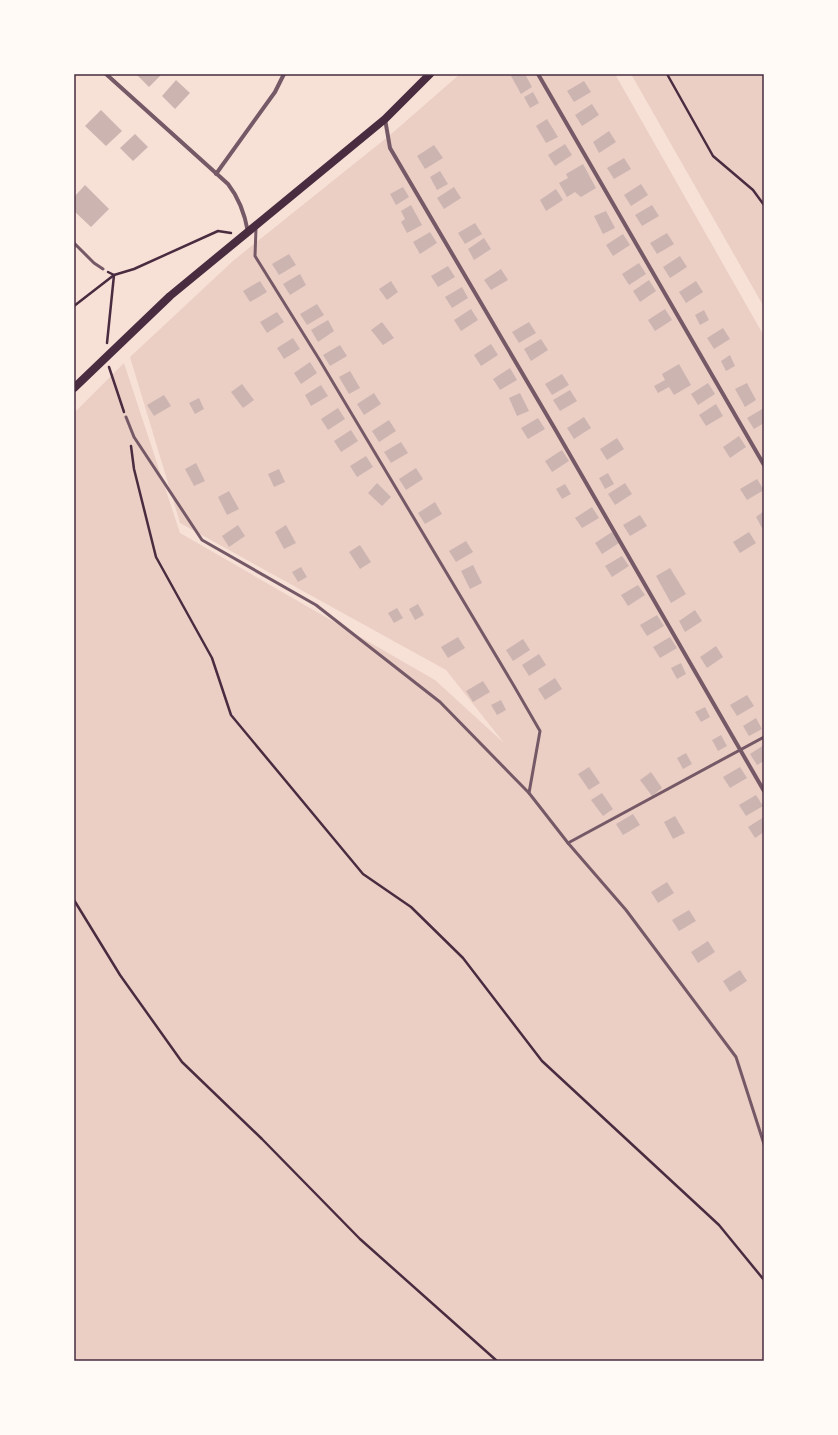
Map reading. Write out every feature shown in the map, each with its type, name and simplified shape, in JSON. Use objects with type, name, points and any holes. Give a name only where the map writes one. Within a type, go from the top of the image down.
[{"type":"main road","points":[[74,388],[170,296],[385,119],[430,74]]},
{"type":"street","points":[[106,74],[233,190],[246,218],[246,233]]},
{"type":"street","points":[[216,174],[275,92],[284,74]]},
{"type":"street","points":[[538,74],[764,465]]},
{"type":"street","points":[[385,119],[390,148],[555,428],[764,791]]},
{"type":"lane","points":[[256,226],[255,256],[540,731],[529,793]]},
{"type":"lane","points":[[74,243],[94,263],[103,269]]},
{"type":"lane","points":[[126,417],[134,438],[202,540],[316,605],[440,702],[529,793],[568,843],[626,910],[736,1057],[764,1144]]},
{"type":"lane","points":[[568,843],[764,737]]},
{"type":"path","points":[[667,74],[713,156],[753,190],[764,205]]},
{"type":"path","points":[[74,306],[114,275],[134,269],[218,231],[246,233]]},
{"type":"path","points":[[103,269],[114,275]]},
{"type":"path","points":[[114,275],[106,358],[126,417]]},
{"type":"path","points":[[130,439],[134,469],[156,557],[212,658],[231,715],[363,874],[411,906],[464,958],[542,1062],[719,1225],[764,1280]]},
{"type":"path","points":[[74,900],[120,974],[182,1062],[360,1239],[497,1361]]},
{"type":"shaded area","points":[[460,74],[615,74],[764,336],[764,1121],[762,1114],[764,1144],[764,1361],[74,1361],[74,413],[124,363],[180,533],[435,680],[504,743],[446,670],[180,523],[130,357],[234,260],[390,135]]},
{"type":"shaded area","points":[[631,74],[764,74],[764,307]]},
{"type":"building","points":[[137,74],[162,74],[149,87]]},
{"type":"building","points":[[516,74],[525,74],[532,87],[521,94],[511,76]]},
{"type":"building","points":[[176,80],[190,93],[175,109],[162,96]]},
{"type":"building","points":[[584,81],[591,92],[574,102],[567,91]]},
{"type":"building","points":[[533,92],[539,103],[530,108],[524,97]]},
{"type":"building","points":[[592,104],[599,115],[582,126],[575,115]]},
{"type":"building","points":[[101,110],[122,131],[106,146],[85,126]]},
{"type":"building","points":[[547,119],[558,137],[546,143],[536,126]]},
{"type":"building","points":[[609,131],[616,142],[599,153],[593,142]]},
{"type":"building","points":[[135,134],[148,147],[133,161],[120,148]]},
{"type":"building","points":[[565,144],[572,155],[555,166],[548,155]]},
{"type":"building","points":[[434,145],[443,158],[425,169],[417,156]]},
{"type":"building","points":[[624,158],[631,169],[614,179],[607,168]]},
{"type":"building","points":[[583,164],[596,188],[581,197],[575,192],[567,197],[559,183],[568,178],[566,174]]},
{"type":"building","points":[[440,171],[448,184],[437,190],[430,177]]},
{"type":"building","points":[[641,184],[648,195],[631,206],[624,195]]},
{"type":"building","points":[[85,185],[109,209],[91,227],[74,211],[74,197]]},
{"type":"building","points":[[403,187],[409,197],[396,205],[390,194]]},
{"type":"building","points":[[454,187],[461,198],[444,209],[437,198]]},
{"type":"building","points":[[556,189],[563,200],[546,211],[540,200]]},
{"type":"building","points":[[411,205],[422,225],[407,233],[401,222],[405,219],[401,211]]},
{"type":"building","points":[[652,205],[659,216],[642,226],[635,215]]},
{"type":"building","points":[[606,211],[615,228],[603,234],[594,216]]},
{"type":"building","points":[[475,223],[482,234],[465,244],[458,233]]},
{"type":"building","points":[[430,232],[437,243],[420,254],[413,242]]},
{"type":"building","points":[[667,233],[674,244],[657,254],[650,243]]},
{"type":"building","points":[[623,234],[630,245],[613,256],[606,245]]},
{"type":"building","points":[[484,238],[491,249],[474,260],[468,249]]},
{"type":"building","points":[[289,254],[296,265],[279,275],[272,264]]},
{"type":"building","points":[[680,256],[687,267],[670,278],[663,267]]},
{"type":"building","points":[[639,263],[646,274],[629,285],[622,274]]},
{"type":"building","points":[[448,266],[455,277],[438,287],[431,276]]},
{"type":"building","points":[[501,269],[508,280],[491,290],[484,280]]},
{"type":"building","points":[[300,274],[306,285],[290,295],[283,284]]},
{"type":"building","points":[[649,280],[656,291],[640,302],[633,291]]},
{"type":"building","points":[[260,281],[267,292],[250,302],[243,291]]},
{"type":"building","points":[[391,281],[398,292],[387,300],[379,289]]},
{"type":"building","points":[[696,281],[703,292],[686,303],[679,292]]},
{"type":"building","points":[[462,287],[468,298],[452,308],[445,297]]},
{"type":"building","points":[[317,304],[324,315],[307,325],[300,314]]},
{"type":"building","points":[[471,309],[478,320],[461,331],[454,320]]},
{"type":"building","points":[[665,309],[672,320],[655,331],[648,320]]},
{"type":"building","points":[[704,310],[709,320],[700,325],[695,315]]},
{"type":"building","points":[[277,312],[284,322],[267,333],[260,322]]},
{"type":"building","points":[[328,320],[334,331],[318,342],[311,330]]},
{"type":"building","points":[[382,322],[394,338],[383,345],[371,330]]},
{"type":"building","points":[[529,322],[536,333],[519,343],[512,332]]},
{"type":"building","points":[[723,328],[730,339],[714,349],[707,338]]},
{"type":"building","points":[[293,338],[300,349],[284,359],[277,348]]},
{"type":"building","points":[[541,339],[548,350],[531,361],[524,349]]},
{"type":"building","points":[[491,344],[498,355],[481,366],[474,355]]},
{"type":"building","points":[[340,345],[347,356],[330,366],[323,355]]},
{"type":"building","points":[[730,355],[735,366],[726,371],[721,361]]},
{"type":"building","points":[[310,362],[317,373],[301,384],[294,373]]},
{"type":"building","points":[[679,364],[691,385],[674,395],[669,387],[658,393],[654,386],[665,380],[662,374]]},
{"type":"building","points":[[510,368],[517,380],[500,390],[493,379]]},
{"type":"building","points":[[350,371],[360,388],[349,394],[339,377]]},
{"type":"building","points":[[562,374],[569,385],[552,395],[545,384]]},
{"type":"building","points":[[708,383],[715,394],[698,405],[691,394]]},
{"type":"building","points":[[747,383],[756,400],[745,407],[735,389]]},
{"type":"building","points":[[242,384],[254,400],[243,408],[231,392]]},
{"type":"building","points":[[321,385],[328,396],[311,406],[305,395]]},
{"type":"building","points":[[570,390],[577,401],[560,411],[553,400]]},
{"type":"building","points":[[374,393],[381,404],[364,415],[357,404]]},
{"type":"building","points":[[520,393],[529,411],[517,416],[509,398]]},
{"type":"building","points":[[164,395],[171,406],[154,416],[147,405]]},
{"type":"building","points":[[199,398],[204,409],[195,414],[189,403]]},
{"type":"building","points":[[716,404],[723,416],[706,426],[699,415]]},
{"type":"building","points":[[338,408],[345,419],[328,430],[321,419]]},
{"type":"building","points":[[764,408],[764,423],[754,429],[747,418]]},
{"type":"building","points":[[584,417],[591,428],[574,439],[567,428]]},
{"type":"building","points":[[538,418],[545,429],[528,439],[521,428]]},
{"type":"building","points":[[389,420],[396,431],[379,442],[372,431]]},
{"type":"building","points":[[351,430],[358,441],[341,452],[334,441]]},
{"type":"building","points":[[739,436],[746,447],[730,458],[723,447]]},
{"type":"building","points":[[617,438],[624,449],[607,460],[600,449]]},
{"type":"building","points":[[401,442],[408,453],[391,463],[384,452]]},
{"type":"building","points":[[562,450],[569,461],[552,472],[545,461]]},
{"type":"building","points":[[366,456],[373,467],[357,477],[350,466]]},
{"type":"building","points":[[196,463],[205,481],[194,486],[185,469]]},
{"type":"building","points":[[416,468],[423,479],[406,490],[399,479]]},
{"type":"building","points":[[279,469],[285,482],[274,487],[268,474]]},
{"type":"building","points":[[608,473],[614,484],[605,489],[599,478]]},
{"type":"building","points":[[757,479],[764,490],[747,500],[740,489]]},
{"type":"building","points":[[377,483],[391,497],[382,506],[368,493]]},
{"type":"building","points":[[625,483],[632,494],[615,505],[608,494]]},
{"type":"building","points":[[565,484],[571,494],[562,499],[556,489]]},
{"type":"building","points":[[229,491],[239,509],[227,515],[218,497]]},
{"type":"building","points":[[435,502],[442,514],[425,524],[418,513]]},
{"type":"building","points":[[592,507],[599,518],[582,528],[575,518]]},
{"type":"building","points":[[764,511],[764,527],[762,528],[756,517]]},
{"type":"building","points":[[640,515],[647,526],[630,536],[623,525]]},
{"type":"building","points":[[238,525],[245,536],[229,547],[222,536]]},
{"type":"building","points":[[286,525],[296,543],[284,549],[275,532]]},
{"type":"building","points":[[612,532],[619,543],[602,554],[595,543]]},
{"type":"building","points":[[749,532],[756,543],[740,553],[733,542]]},
{"type":"building","points":[[466,541],[473,552],[456,562],[449,551]]},
{"type":"building","points":[[360,545],[371,562],[360,569],[349,552]]},
{"type":"building","points":[[622,556],[629,566],[612,577],[605,566]]},
{"type":"building","points":[[473,565],[482,583],[470,589],[461,571]]},
{"type":"building","points":[[301,567],[307,577],[298,582],[292,572]]},
{"type":"building","points":[[670,568],[686,594],[671,603],[656,576]]},
{"type":"building","points":[[638,585],[645,595],[628,606],[621,595]]},
{"type":"building","points":[[418,604],[424,615],[415,620],[409,609]]},
{"type":"building","points":[[397,608],[403,618],[394,623],[388,613]]},
{"type":"building","points":[[695,610],[702,621],[685,632],[679,621]]},
{"type":"building","points":[[657,615],[664,626],[647,636],[640,625]]},
{"type":"building","points":[[458,637],[465,648],[448,658],[441,647]]},
{"type":"building","points":[[670,637],[677,648],[660,658],[653,647]]},
{"type":"building","points":[[523,639],[530,650],[513,661],[506,650]]},
{"type":"building","points":[[716,646],[723,657],[707,668],[700,657]]},
{"type":"building","points":[[539,654],[546,665],[529,676],[522,665]]},
{"type":"building","points":[[681,663],[686,674],[677,679],[671,668]]},
{"type":"building","points":[[555,678],[562,689],[545,700],[538,689]]},
{"type":"building","points":[[483,681],[490,692],[473,702],[466,691]]},
{"type":"building","points":[[747,695],[754,706],[737,716],[730,705]]},
{"type":"building","points":[[501,700],[506,710],[497,715],[491,705]]},
{"type":"building","points":[[705,707],[710,717],[701,722],[695,712]]},
{"type":"building","points":[[756,718],[762,729],[749,736],[743,726]]},
{"type":"building","points":[[721,735],[727,746],[718,751],[712,740]]},
{"type":"building","points":[[764,745],[764,761],[757,765],[750,754]]},
{"type":"building","points":[[686,753],[692,764],[683,769],[677,758]]},
{"type":"building","points":[[589,767],[600,783],[589,790],[578,774]]},
{"type":"building","points":[[740,767],[747,778],[730,788],[723,777]]},
{"type":"building","points":[[651,772],[662,788],[652,796],[640,780]]},
{"type":"building","points":[[602,793],[613,809],[603,816],[591,800]]},
{"type":"building","points":[[756,795],[763,806],[746,816],[739,805]]},
{"type":"building","points":[[633,814],[640,825],[623,835],[616,824]]},
{"type":"building","points":[[675,816],[685,833],[673,839],[664,822]]},
{"type":"building","points":[[764,817],[764,832],[755,838],[748,827]]},
{"type":"building","points":[[667,882],[674,893],[658,903],[651,892]]},
{"type":"building","points":[[689,910],[696,921],[679,931],[672,920]]},
{"type":"building","points":[[708,941],[715,952],[698,963],[691,952]]},
{"type":"building","points":[[740,970],[747,981],[730,992],[723,981]]}]
